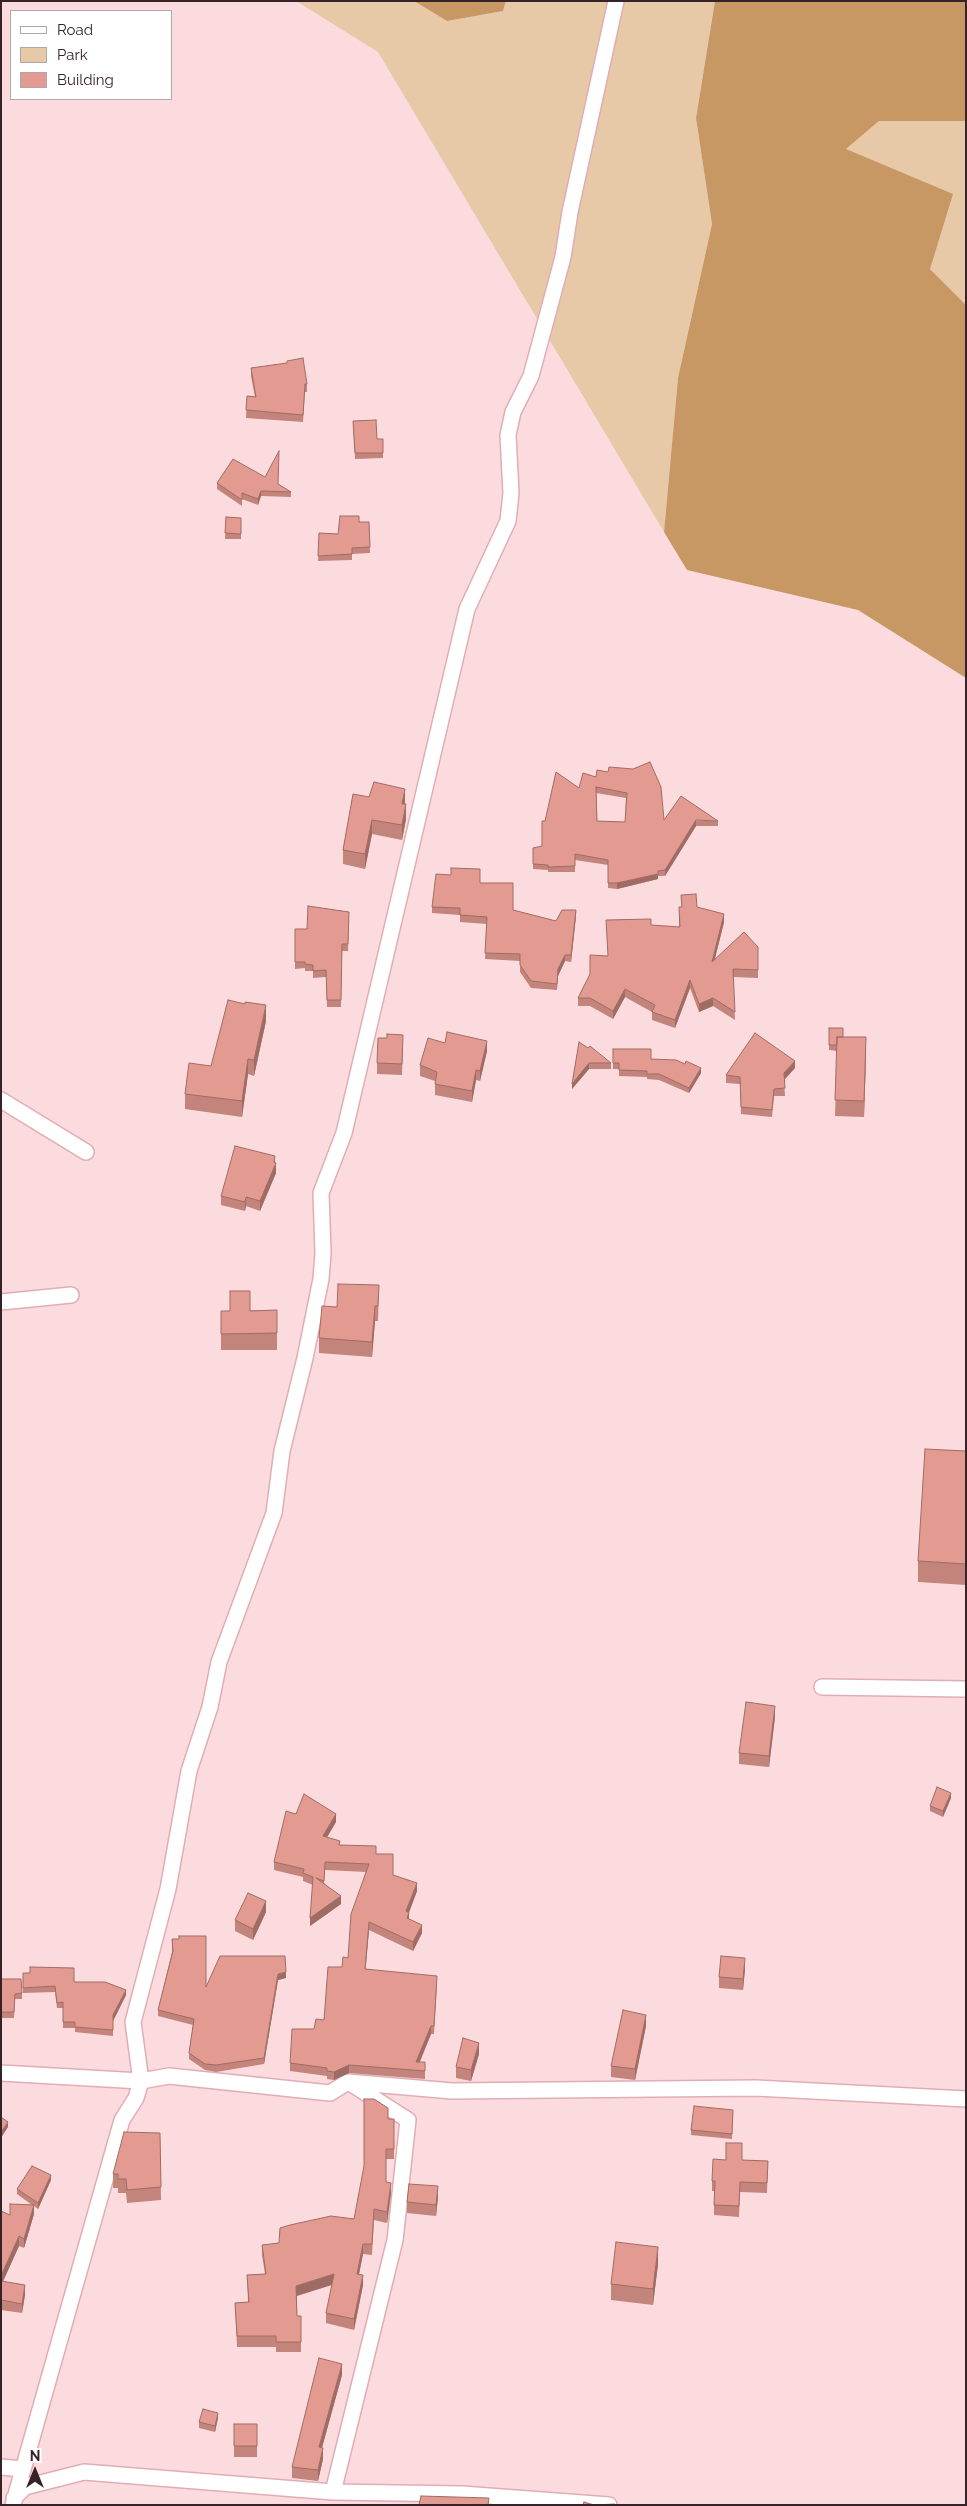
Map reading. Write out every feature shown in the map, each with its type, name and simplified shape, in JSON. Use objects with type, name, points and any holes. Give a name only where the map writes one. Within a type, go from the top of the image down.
[{"type":"street","points":[[13,2502],[122,2120],[136,2098],[141,2080],[133,2022],[168,1889],[189,1771],[210,1706],[219,1662],[274,1514],[282,1451],[305,1358],[321,1279],[323,1253],[321,1192],[344,1133],[467,609],[508,521],[511,493],[507,450],[508,434],[513,412],[532,376],[563,257],[570,212],[616,1]]},
{"type":"street","points":[[1,1100],[86,1152]]},
{"type":"street","points":[[1,1302],[71,1295]]},
{"type":"street","points":[[822,1687],[966,1689]]},
{"type":"street","points":[[1,2073],[141,2080],[169,2076],[330,2093],[348,2082],[452,2091],[756,2088],[966,2099]]},
{"type":"street","points":[[333,2492],[395,2240],[408,2120],[348,2082]]},
{"type":"street","points":[[1,2467],[22,2469]]},
{"type":"street","points":[[13,2502],[25,2487],[84,2472],[333,2492],[462,2494],[609,2505]]},
{"type":"green space","points":[[296,1],[414,1],[447,21],[503,11],[506,1],[715,1],[696,118],[712,224],[678,378],[664,532],[378,52]]},
{"type":"green space","points":[[879,121],[966,121],[966,305],[930,269],[846,149]]},
{"type":"shaded area","points":[[414,1],[506,1],[503,11],[447,21]]},
{"type":"shaded area","points":[[715,1],[966,1],[966,121],[879,121],[846,149],[953,194],[930,269],[966,305],[966,678],[858,610],[687,570],[664,532],[678,378],[712,224],[696,118]]},
{"type":"building","points":[[303,358],[307,384],[305,384],[303,415],[246,410],[247,396],[256,397],[251,368],[287,363],[287,361]]},
{"type":"building","points":[[376,420],[377,439],[383,439],[383,453],[355,453],[353,421]]},
{"type":"building","points":[[279,451],[278,484],[291,492],[261,491],[258,499],[242,493],[242,500],[217,483],[233,459],[265,477]]},
{"type":"building","points":[[340,516],[359,516],[359,522],[369,522],[370,547],[352,548],[352,554],[318,556],[319,533],[338,534]]},
{"type":"building","points":[[226,517],[241,518],[241,534],[225,533]]},
{"type":"building","points":[[650,762],[661,787],[664,820],[681,796],[718,821],[696,820],[665,870],[658,871],[658,874],[617,883],[608,883],[608,860],[575,854],[575,866],[548,867],[548,865],[533,864],[533,848],[542,846],[542,821],[545,821],[556,772],[579,788],[583,773],[596,777],[597,770],[608,772],[609,767],[633,769]],"holes":[[[596,787],[627,793],[625,822],[597,821]]]},
{"type":"building","points":[[374,782],[405,789],[402,804],[406,804],[402,825],[372,820],[365,854],[343,850],[353,794],[369,797]]},
{"type":"building","points":[[451,868],[480,869],[480,883],[513,883],[513,910],[556,921],[562,910],[576,910],[571,955],[565,955],[558,969],[557,984],[531,981],[520,965],[520,954],[485,953],[487,917],[460,915],[460,908],[432,907],[436,874],[451,875]]},
{"type":"building","points":[[696,894],[697,907],[724,914],[712,962],[744,932],[758,947],[758,970],[733,969],[735,1012],[713,998],[699,1004],[690,980],[675,1020],[652,1012],[655,1005],[625,989],[613,1011],[590,998],[578,998],[590,974],[590,955],[608,956],[606,920],[651,919],[651,925],[680,927],[679,907],[682,907],[681,895]]},
{"type":"building","points":[[308,906],[349,912],[348,944],[342,944],[341,1000],[327,1000],[326,970],[313,971],[313,965],[305,964],[305,962],[295,962],[295,929],[307,929]]},
{"type":"building","points":[[228,1000],[245,1004],[245,1002],[266,1005],[254,1060],[248,1059],[242,1101],[185,1094],[189,1063],[211,1066]]},
{"type":"building","points":[[829,1028],[843,1028],[843,1037],[837,1037],[837,1045],[829,1045]]},
{"type":"building","points":[[447,1032],[487,1041],[480,1071],[476,1070],[472,1091],[435,1084],[437,1072],[420,1065],[428,1038],[445,1043]]},
{"type":"building","points":[[755,1033],[795,1061],[784,1073],[785,1088],[774,1089],[772,1110],[741,1107],[740,1077],[726,1075]]},
{"type":"building","points":[[387,1034],[403,1035],[402,1064],[377,1063],[378,1038],[387,1038]]},
{"type":"building","points":[[837,1037],[866,1037],[864,1101],[835,1100]]},
{"type":"building","points":[[579,1042],[588,1048],[590,1046],[611,1063],[589,1063],[572,1084]]},
{"type":"building","points":[[613,1049],[651,1049],[651,1059],[676,1060],[685,1064],[686,1061],[701,1068],[689,1088],[659,1074],[647,1074],[647,1071],[619,1070],[619,1063],[613,1063]]},
{"type":"building","points":[[235,1146],[275,1156],[274,1162],[276,1163],[260,1201],[246,1197],[245,1202],[221,1196]]},
{"type":"building","points":[[338,1284],[379,1285],[378,1306],[375,1306],[372,1342],[319,1338],[322,1306],[337,1307]]},
{"type":"building","points":[[230,1291],[250,1291],[250,1311],[277,1310],[277,1333],[221,1334],[221,1311],[230,1311]]},
{"type":"building","points":[[925,1449],[966,1451],[966,1564],[918,1561]]},
{"type":"building","points":[[746,1702],[775,1706],[769,1756],[739,1753]]},
{"type":"building","points":[[937,1787],[951,1793],[943,1811],[930,1806]]},
{"type":"building","points":[[304,1794],[336,1814],[323,1836],[340,1841],[339,1845],[376,1846],[376,1854],[393,1854],[393,1875],[417,1883],[406,1911],[409,1913],[407,1918],[422,1925],[413,1942],[369,1922],[365,1969],[437,1976],[434,2026],[431,2026],[416,2062],[425,2062],[425,2071],[349,2065],[334,2072],[327,2071],[327,2068],[290,2063],[292,2029],[314,2029],[316,2019],[324,2020],[328,1967],[342,1967],[343,1957],[348,1958],[351,1914],[369,1864],[325,1862],[324,1881],[316,1878],[341,1896],[310,1918],[313,1877],[303,1873],[304,1869],[274,1862],[286,1811],[296,1814]]},
{"type":"building","points":[[248,1893],[266,1901],[253,1929],[235,1920]]},
{"type":"building","points":[[179,1936],[206,1936],[206,1987],[220,1956],[285,1956],[286,1972],[278,1974],[264,2058],[216,2065],[205,2064],[189,2053],[194,2019],[158,2010],[173,1951],[172,1939],[179,1939]]},
{"type":"building","points":[[721,1956],[745,1958],[743,1979],[719,1977]]},
{"type":"building","points":[[30,1967],[74,1968],[74,1982],[105,1982],[126,1990],[113,2015],[113,2030],[75,2027],[75,2022],[63,2022],[63,2002],[57,2003],[55,1986],[23,1988],[23,1973],[30,1973]]},
{"type":"building","points":[[1,1979],[21,1979],[22,1993],[15,1994],[14,2012],[1,2012]]},
{"type":"building","points":[[623,2010],[646,2015],[635,2069],[611,2066]]},
{"type":"building","points":[[463,2038],[479,2043],[471,2070],[456,2067]]},
{"type":"building","points":[[364,2099],[374,2099],[388,2108],[388,2119],[394,2119],[394,2149],[386,2149],[386,2182],[391,2183],[387,2212],[374,2209],[372,2244],[363,2244],[357,2274],[363,2275],[354,2319],[326,2313],[334,2274],[296,2286],[297,2316],[301,2316],[301,2342],[276,2342],[276,2336],[237,2336],[235,2303],[249,2302],[247,2275],[266,2274],[262,2245],[279,2243],[280,2228],[290,2225],[331,2216],[354,2219],[364,2166]]},
{"type":"building","points":[[694,2106],[733,2110],[732,2134],[691,2130]]},
{"type":"building","points":[[1,2117],[8,2122],[1,2132]]},
{"type":"building","points":[[124,2132],[160,2133],[161,2187],[127,2190],[126,2179],[118,2179],[118,2174],[113,2174]]},
{"type":"building","points":[[726,2143],[742,2143],[742,2160],[768,2161],[767,2183],[740,2182],[739,2206],[714,2205],[715,2181],[712,2181],[713,2159],[726,2160]]},
{"type":"building","points":[[32,2166],[51,2175],[38,2203],[17,2189]]},
{"type":"building","points":[[409,2184],[438,2186],[436,2205],[407,2202]]},
{"type":"building","points":[[10,2204],[34,2205],[24,2239],[19,2236],[1,2276],[1,2211],[10,2215]]},
{"type":"building","points":[[616,2242],[658,2247],[653,2289],[611,2284]]},
{"type":"building","points":[[1,2281],[25,2285],[22,2304],[1,2300]]},
{"type":"building","points":[[319,2358],[342,2364],[319,2447],[323,2448],[318,2470],[292,2467]]},
{"type":"building","points":[[203,2409],[218,2413],[215,2426],[199,2422]]},
{"type":"building","points":[[234,2424],[257,2424],[257,2446],[234,2446]]},
{"type":"building","points":[[421,2496],[489,2498],[488,2505],[419,2505]]},
{"type":"building","points":[[584,2502],[594,2505],[583,2505]]}]
